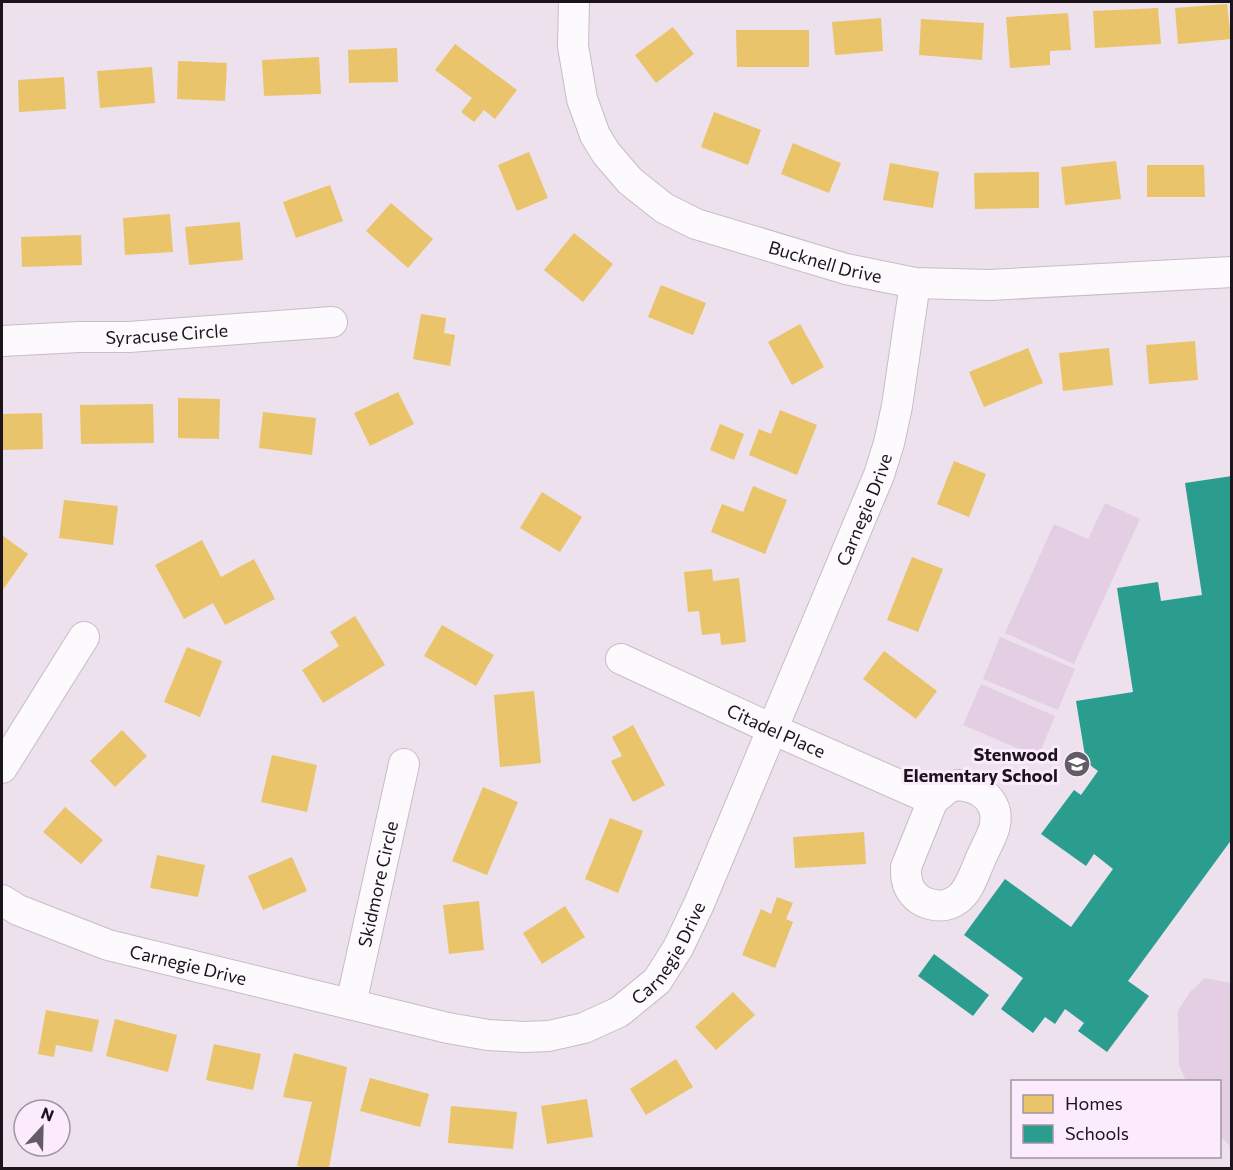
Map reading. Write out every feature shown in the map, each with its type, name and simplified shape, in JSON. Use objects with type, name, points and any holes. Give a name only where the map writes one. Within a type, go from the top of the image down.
[{"type":"street","name":"Bucknell Drive","points":[[574,2],[573,46],[582,99],[595,135],[606,153],[630,181],[664,208],[696,224],[846,269],[915,283],[990,285],[1232,272]]},
{"type":"street","name":"Carnegie Drive","points":[[2,900],[18,910],[108,945],[448,1028],[488,1035],[549,1036],[584,1028],[619,1012],[657,981],[678,948],[699,904],[866,509],[885,458],[897,406],[915,283]]},
{"type":"street","name":"Syracuse Circle","points":[[2,341],[129,337],[332,322]]},
{"type":"street","points":[[2,768],[84,637]]},
{"type":"street","name":"Citadel Place","points":[[621,659],[933,800]]},
{"type":"street","name":"Skidmore Circle","points":[[351,1004],[404,764]]},
{"type":"shaded area","points":[[1105,503],[1140,519],[1074,664],[1005,633],[1054,524],[1088,539]]},
{"type":"shaded area","points":[[1000,637],[1075,669],[1058,710],[983,679]]},
{"type":"shaded area","points":[[981,684],[1055,716],[1038,757],[963,725]]},
{"type":"shaded area","points":[[1205,978],[1231,983],[1231,1147],[1221,1137],[1221,1080],[1186,1080],[1179,1065],[1178,1011],[1190,992]]},
{"type":"building: Homes","points":[[1227,4],[1231,39],[1178,44],[1175,8]]},
{"type":"building: Homes","points":[[1158,8],[1161,44],[1095,48],[1093,11]]},
{"type":"building: Homes","points":[[1068,13],[1071,50],[1050,51],[1050,65],[1010,68],[1006,17]]},
{"type":"building: Homes","points":[[881,18],[883,51],[835,55],[832,22]]},
{"type":"building: Homes","points":[[921,19],[984,23],[982,60],[919,55]]},
{"type":"building: Homes","points":[[673,27],[694,54],[656,83],[635,55]]},
{"type":"building: Homes","points":[[736,30],[809,30],[809,67],[737,67]]},
{"type":"building: Homes","points":[[455,44],[517,90],[495,119],[484,110],[474,122],[461,112],[472,98],[435,70]]},
{"type":"building: Homes","points":[[397,48],[398,82],[349,83],[348,50]]},
{"type":"building: Homes","points":[[319,57],[321,94],[264,96],[262,60]]},
{"type":"building: Homes","points":[[178,61],[227,63],[225,101],[177,99]]},
{"type":"building: Homes","points":[[152,67],[155,103],[100,108],[97,71]]},
{"type":"building: Homes","points":[[64,77],[66,109],[19,112],[18,80]]},
{"type":"building: Homes","points":[[714,112],[761,130],[748,165],[701,147]]},
{"type":"building: Homes","points":[[793,143],[841,163],[829,193],[781,174]]},
{"type":"building: Homes","points":[[529,152],[548,198],[517,211],[498,165]]},
{"type":"building: Homes","points":[[1116,161],[1121,199],[1065,205],[1061,167]]},
{"type":"building: Homes","points":[[890,163],[939,172],[933,208],[883,200]]},
{"type":"building: Homes","points":[[1147,165],[1204,165],[1205,197],[1147,197]]},
{"type":"building: Homes","points":[[1039,172],[1039,208],[975,209],[974,173]]},
{"type":"building: Homes","points":[[330,185],[343,221],[296,238],[283,202]]},
{"type":"building: Homes","points":[[391,203],[433,239],[408,268],[366,231]]},
{"type":"building: Homes","points":[[170,214],[173,252],[125,255],[123,218]]},
{"type":"building: Homes","points":[[240,222],[243,260],[189,265],[185,227]]},
{"type":"building: Homes","points":[[574,233],[613,264],[583,302],[544,270]]},
{"type":"building: Homes","points":[[81,235],[82,265],[22,267],[21,237]]},
{"type":"building: Homes","points":[[661,285],[706,303],[693,335],[648,317]]},
{"type":"building: Homes","points":[[421,314],[446,318],[444,333],[455,335],[450,366],[413,359]]},
{"type":"building: Homes","points":[[800,324],[824,367],[792,385],[768,342]]},
{"type":"building: Homes","points":[[1195,341],[1198,380],[1149,384],[1146,345]]},
{"type":"building: Homes","points":[[1028,348],[1043,383],[984,407],[969,372]]},
{"type":"building: Homes","points":[[1109,348],[1113,385],[1063,391],[1059,353]]},
{"type":"building: Homes","points":[[398,392],[414,424],[370,446],[354,413]]},
{"type":"building: Homes","points":[[178,398],[220,399],[219,439],[178,438]]},
{"type":"building: Homes","points":[[153,404],[154,443],[81,444],[80,405]]},
{"type":"building: Homes","points":[[780,410],[817,425],[797,475],[749,455],[759,429],[771,434]]},
{"type":"building: Homes","points":[[263,412],[316,418],[312,455],[259,448]]},
{"type":"building: Homes","points":[[42,413],[43,449],[2,450],[2,414]]},
{"type":"building: Homes","points":[[720,424],[744,434],[734,460],[710,450]]},
{"type":"building: Homes","points":[[954,461],[986,474],[969,517],[937,504]]},
{"type":"building: Homes","points":[[753,486],[787,500],[765,554],[711,532],[722,504],[743,512]]},
{"type":"building: Homes","points":[[542,492],[582,517],[560,552],[520,528]]},
{"type":"building: Homes","points":[[64,500],[118,506],[113,545],[59,538]]},
{"type":"building: Homes","points":[[3,536],[28,554],[2,591],[2,539]]},
{"type":"building: Homes","points":[[202,540],[221,577],[254,559],[275,599],[225,625],[213,603],[184,619],[155,565]]},
{"type":"building: Homes","points":[[912,557],[943,569],[918,632],[887,620]]},
{"type":"building: Homes","points":[[712,569],[713,581],[739,578],[746,642],[721,645],[720,633],[702,635],[699,611],[688,612],[684,572]]},
{"type":"building: Homes","points":[[355,616],[385,665],[323,703],[302,670],[339,646],[330,632]]},
{"type":"building: Homes","points":[[442,625],[494,655],[476,686],[424,656]]},
{"type":"building: Homes","points":[[187,647],[222,661],[200,717],[164,702]]},
{"type":"building: Homes","points":[[884,651],[937,691],[916,719],[863,679]]},
{"type":"building: Homes","points":[[534,691],[541,763],[500,767],[494,695]]},
{"type":"building: Homes","points":[[633,725],[665,785],[633,802],[611,761],[622,756],[612,737]]},
{"type":"building: Homes","points":[[122,730],[147,756],[115,787],[90,761]]},
{"type":"building: Homes","points":[[272,755],[317,765],[307,812],[261,802]]},
{"type":"building: Homes","points":[[483,787],[518,802],[487,875],[452,861]]},
{"type":"building: Homes","points":[[65,807],[103,840],[81,864],[43,832]]},
{"type":"building: Homes","points":[[610,818],[643,831],[618,893],[585,879]]},
{"type":"building: Homes","points":[[864,832],[866,864],[795,868],[793,837]]},
{"type":"building: Homes","points":[[157,855],[205,865],[198,897],[150,888]]},
{"type":"building: Homes","points":[[292,857],[307,891],[263,910],[248,876]]},
{"type":"building: Homes","points":[[777,897],[793,903],[786,919],[793,922],[775,968],[742,955],[761,909],[771,914]]},
{"type":"building: Homes","points":[[479,901],[484,950],[449,954],[443,905]]},
{"type":"building: Homes","points":[[565,906],[585,937],[542,964],[523,933]]},
{"type":"building: Homes","points":[[733,992],[755,1015],[716,1050],[695,1027]]},
{"type":"building: Homes","points":[[46,1010],[99,1020],[92,1052],[56,1045],[54,1057],[38,1054]]},
{"type":"building: Homes","points":[[115,1019],[177,1035],[168,1072],[106,1056]]},
{"type":"building: Homes","points":[[214,1044],[261,1054],[253,1090],[206,1080]]},
{"type":"building: Homes","points":[[294,1053],[347,1067],[329,1168],[297,1166],[312,1102],[283,1097]]},
{"type":"building: Homes","points":[[676,1059],[693,1087],[646,1115],[630,1089]]},
{"type":"building: Homes","points":[[370,1078],[429,1094],[420,1127],[360,1111]]},
{"type":"building: Homes","points":[[587,1099],[593,1137],[547,1144],[541,1106]]},
{"type":"building: Homes","points":[[451,1106],[517,1112],[513,1149],[448,1143]]},
{"type":"building: Schools","points":[[1232,476],[1232,839],[1128,981],[1149,996],[1107,1052],[1078,1031],[1084,1023],[1065,1009],[1055,1024],[1045,1017],[1033,1033],[1001,1009],[1023,978],[964,935],[1005,879],[1071,927],[1113,869],[1094,854],[1086,866],[1041,834],[1074,790],[1081,795],[1098,771],[1086,762],[1076,701],[1133,692],[1117,588],[1158,582],[1161,601],[1202,595],[1185,483]]},
{"type":"building: Schools","points":[[934,954],[989,995],[973,1016],[918,976]]},
{"type":"place","name":"Stenwood Elementary School","points":[[1077,764]]}]
